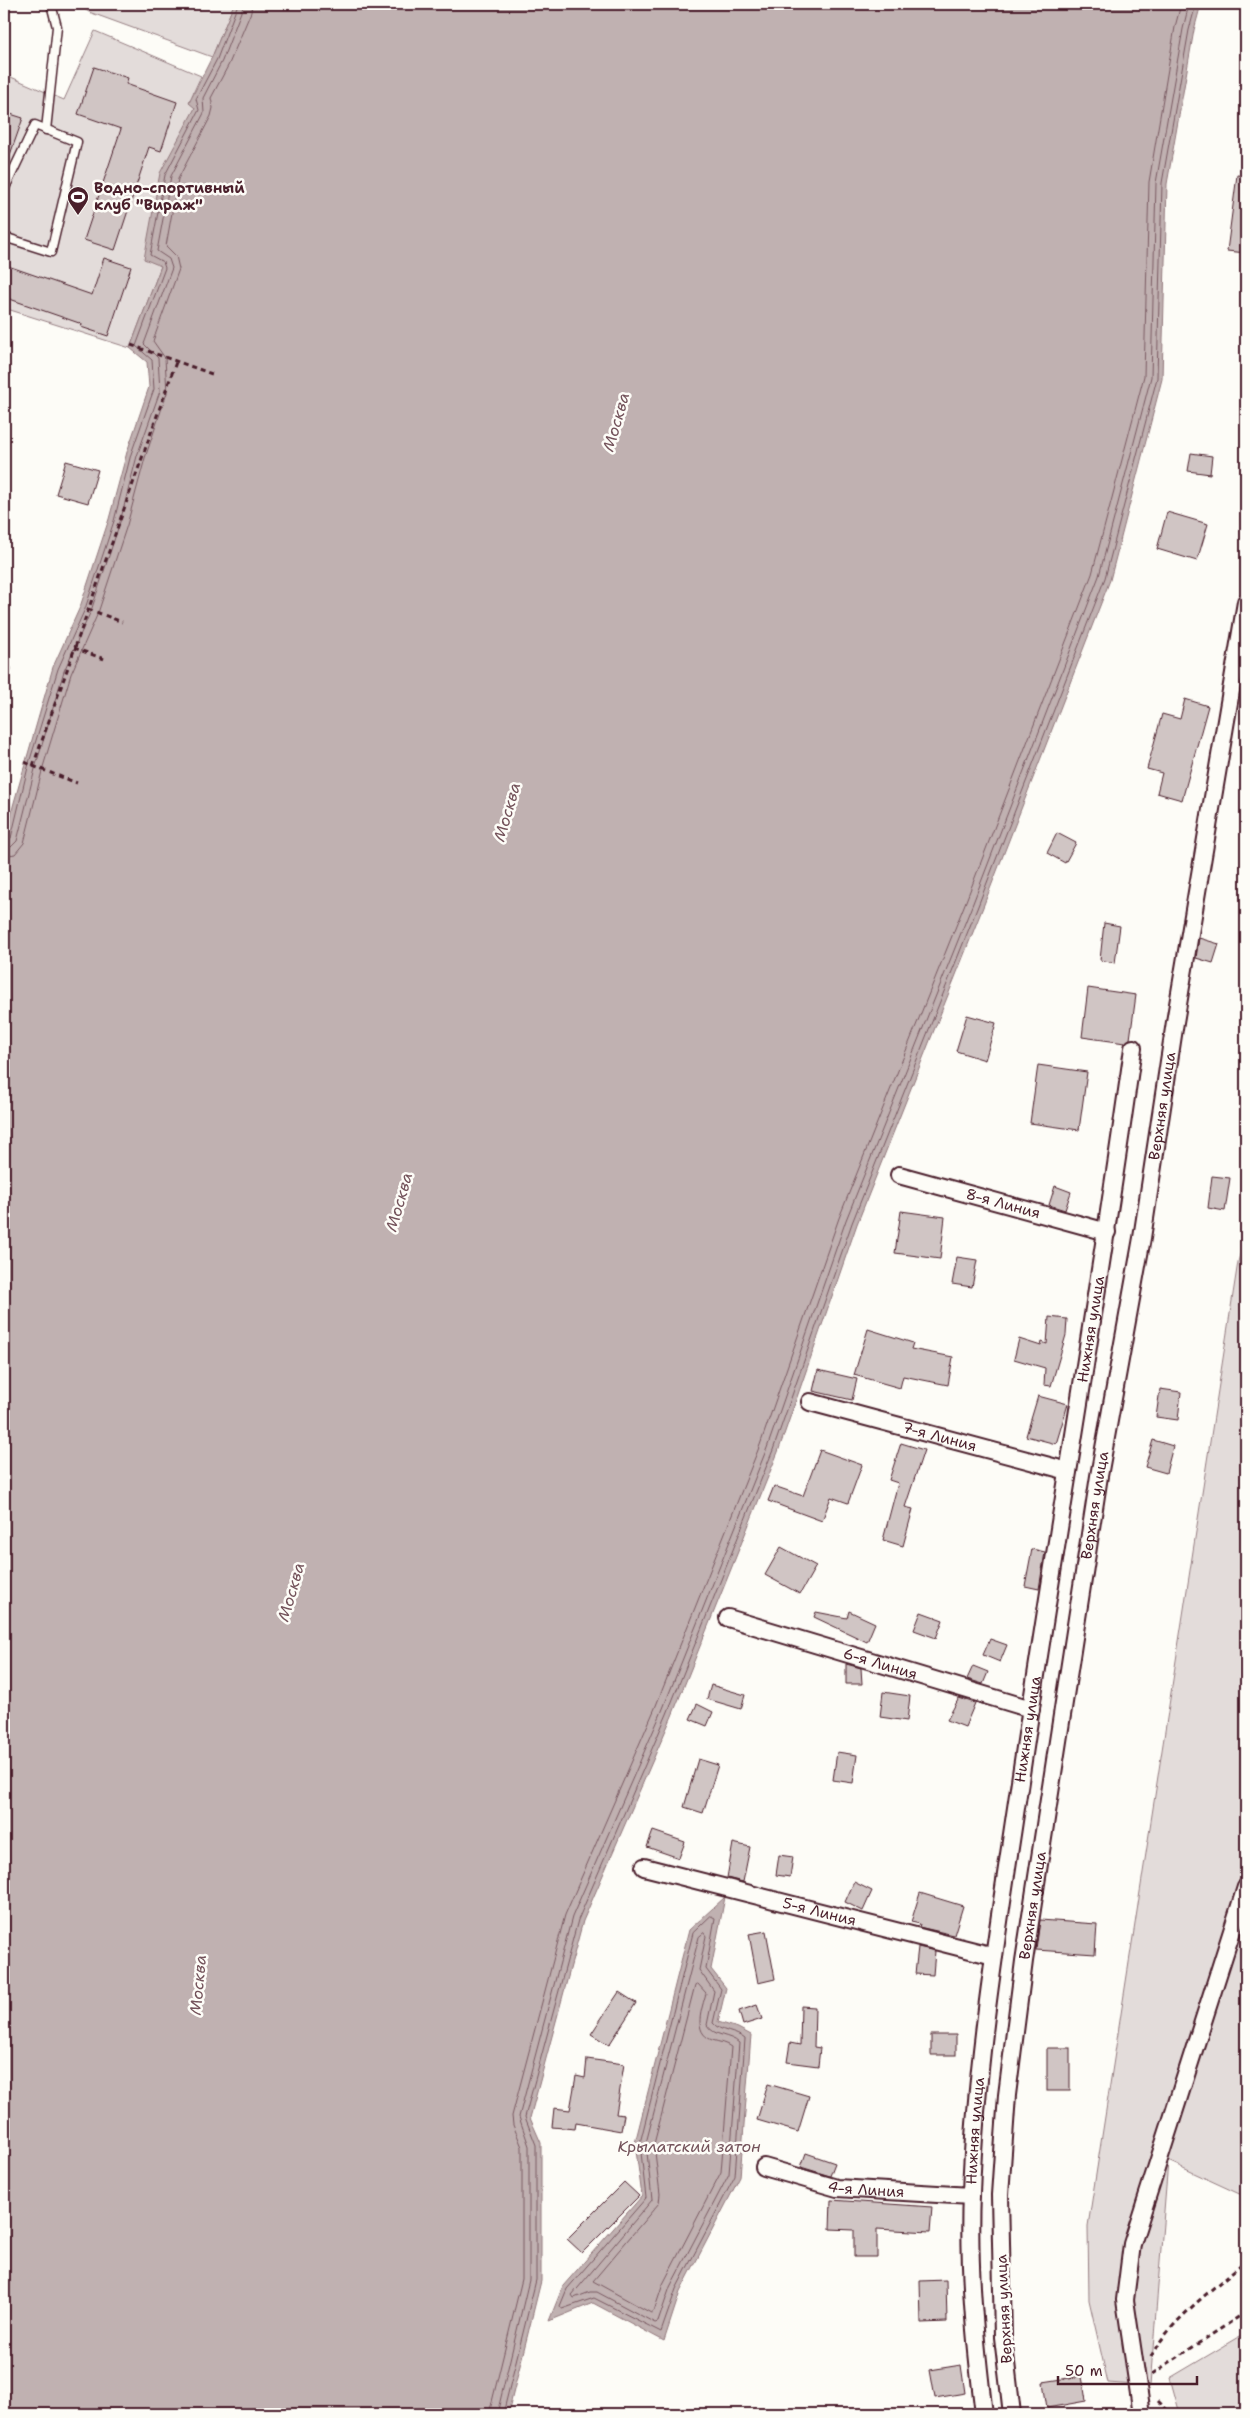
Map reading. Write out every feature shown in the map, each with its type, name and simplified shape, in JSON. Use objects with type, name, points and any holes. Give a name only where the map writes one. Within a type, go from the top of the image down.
[{"type":"street","name":"Верхняя улица","points":[[1012,2414],[1003,2337],[1000,2195],[1007,2095],[1021,1980],[1099,1476],[1142,1238],[1175,1022],[1246,602]]},
{"type":"street","name":"Нижняя улица","points":[[984,2414],[974,2337],[971,2196],[979,2074],[994,1956],[1068,1471],[1107,1232],[1132,1048]]},
{"type":"street","name":"8-я Линия","points":[[899,1176],[1107,1232]]},
{"type":"street","name":"7-я Линия","points":[[810,1402],[1068,1471]]},
{"type":"street","name":"6-я Линия","points":[[728,1618],[1031,1709]]},
{"type":"street","name":"5-я Линия","points":[[644,1866],[994,1956]]},
{"type":"street","points":[[1142,2414],[1139,2383],[1125,2300],[1132,2244],[1246,1887]]},
{"type":"street","name":"4-я Линия","points":[[764,2167],[837,2188],[971,2196]]},
{"type":"lane","points":[[46,130],[57,27],[51,4]]},
{"type":"lane","points":[[4,190],[35,125],[77,142],[51,252],[4,237]]},
{"type":"path","points":[[131,346],[212,374]]},
{"type":"path","points":[[33,766],[176,362]]},
{"type":"path","points":[[88,609],[122,622]]},
{"type":"path","points":[[74,648],[107,660]]},
{"type":"path","points":[[25,762],[76,783]]},
{"type":"path","points":[[1139,2383],[1155,2348],[1171,2328],[1246,2260]]},
{"type":"path","points":[[1139,2383],[1246,2312]]},
{"type":"shaded area","points":[[76,4],[234,4],[212,57],[89,12]]},
{"type":"shaded area","name":"Водно-спортивный клуб \"Вираж\"","points":[[95,31],[201,76],[189,102],[195,107],[161,266],[130,348],[4,308],[4,74],[64,100]]},
{"type":"shaded area","points":[[1246,1233],[1246,2197],[1168,2161],[1150,2386],[1108,2383],[1089,2300],[1088,2226],[1238,1262]]},
{"type":"shaded area","points":[[1246,2333],[1246,2414],[1180,2414],[1170,2378]]},
{"type":"water","name":"Москва","points":[[234,4],[1201,4],[1194,30],[1167,184],[1162,379],[1110,580],[857,1224],[778,1452],[672,1716],[583,1921],[530,2118],[541,2143],[541,2281],[508,2414],[4,2414],[4,849],[13,806],[53,667],[80,607],[109,519],[127,452],[149,387],[147,362],[130,348],[161,266],[144,259],[160,173],[195,108],[189,103],[212,57]]},
{"type":"water","name":"Крылатский затон","points":[[725,1897],[711,1969],[726,1988],[718,2022],[738,2028],[751,2035],[740,2177],[680,2292],[664,2341],[593,2303],[549,2321],[563,2286],[642,2196],[635,2143],[689,1930]]},
{"type":"building","points":[[94,67],[128,78],[126,84],[177,102],[161,151],[149,147],[115,250],[84,240],[121,129],[78,114]]},
{"type":"building","points":[[4,112],[23,118],[6,166],[4,166]]},
{"type":"building","points":[[1237,175],[1246,176],[1246,253],[1227,251]]},
{"type":"building","points":[[104,258],[131,267],[108,336],[81,327],[82,324],[4,297],[4,278],[8,266],[92,295]]},
{"type":"building","points":[[1191,453],[1212,456],[1210,474],[1188,471]]},
{"type":"building","points":[[66,461],[98,470],[88,503],[56,494]]},
{"type":"building","points":[[1167,512],[1208,524],[1197,561],[1157,549]]},
{"type":"building","points":[[1185,699],[1208,706],[1182,800],[1157,793],[1162,773],[1147,769],[1162,714],[1180,719]]},
{"type":"building","points":[[1057,833],[1076,843],[1065,863],[1047,853]]},
{"type":"building","points":[[1104,923],[1120,926],[1115,963],[1100,960]]},
{"type":"building","points":[[1199,938],[1219,944],[1213,963],[1196,958]]},
{"type":"building","points":[[1088,988],[1136,995],[1130,1039],[1125,1043],[1082,1037]]},
{"type":"building","points":[[967,1015],[996,1023],[985,1060],[956,1051]]},
{"type":"building","points":[[1038,1065],[1087,1072],[1079,1130],[1030,1123]]},
{"type":"building","points":[[1212,1176],[1230,1178],[1225,1211],[1208,1208]]},
{"type":"building","points":[[1055,1186],[1071,1192],[1065,1210],[1049,1205]]},
{"type":"building","points":[[901,1211],[945,1217],[940,1259],[895,1253]]},
{"type":"building","points":[[957,1257],[977,1260],[972,1287],[952,1284]]},
{"type":"building","points":[[1049,1317],[1067,1319],[1066,1335],[1051,1386],[1044,1385],[1045,1368],[1014,1359],[1019,1339],[1041,1346],[1042,1342],[1047,1344]]},
{"type":"building","points":[[868,1329],[913,1343],[911,1349],[953,1357],[948,1385],[903,1376],[900,1388],[854,1375]]},
{"type":"building","points":[[818,1370],[857,1379],[852,1400],[813,1391]]},
{"type":"building","points":[[1160,1389],[1181,1392],[1178,1420],[1156,1417]]},
{"type":"building","points":[[1038,1396],[1068,1404],[1056,1444],[1026,1436]]},
{"type":"building","points":[[1153,1440],[1173,1446],[1166,1473],[1145,1467]]},
{"type":"building","points":[[901,1443],[924,1450],[905,1507],[913,1509],[903,1546],[883,1540],[898,1483],[889,1480]]},
{"type":"building","points":[[820,1450],[862,1465],[848,1503],[831,1497],[822,1521],[768,1501],[774,1486],[803,1496]]},
{"type":"building","points":[[781,1547],[816,1566],[800,1594],[765,1575]]},
{"type":"building","points":[[1032,1549],[1045,1552],[1039,1589],[1025,1586]]},
{"type":"building","points":[[849,1611],[875,1623],[867,1642],[814,1617],[816,1612],[847,1618]]},
{"type":"building","points":[[921,1612],[943,1620],[936,1638],[914,1630]]},
{"type":"building","points":[[990,1639],[1007,1645],[1000,1662],[983,1655]]},
{"type":"building","points":[[846,1664],[861,1668],[862,1684],[846,1684]]},
{"type":"building","points":[[973,1666],[988,1672],[983,1684],[967,1679]]},
{"type":"building","points":[[711,1685],[745,1695],[741,1709],[707,1699]]},
{"type":"building","points":[[883,1692],[910,1696],[907,1721],[880,1717]]},
{"type":"building","points":[[959,1698],[975,1703],[965,1727],[947,1720]]},
{"type":"building","points":[[697,1704],[713,1712],[707,1726],[690,1719]]},
{"type":"building","points":[[837,1752],[857,1755],[853,1783],[833,1780]]},
{"type":"building","points":[[698,1759],[718,1765],[703,1813],[684,1807]]},
{"type":"building","points":[[653,1831],[685,1842],[679,1858],[647,1847]]},
{"type":"building","points":[[733,1843],[750,1847],[743,1882],[727,1878]]},
{"type":"building","points":[[779,1855],[793,1857],[790,1877],[776,1875]]},
{"type":"building","points":[[854,1882],[872,1891],[863,1911],[845,1902]]},
{"type":"building","points":[[920,1893],[963,1906],[954,1935],[919,1927],[920,1924],[911,1922]]},
{"type":"building","points":[[1040,1920],[1097,1924],[1095,1954],[1036,1950]]},
{"type":"building","points":[[766,1931],[775,1979],[758,1983],[749,1934]]},
{"type":"building","points":[[918,1947],[935,1951],[933,1975],[915,1974]]},
{"type":"building","points":[[619,1992],[636,2003],[609,2045],[591,2034]]},
{"type":"building","points":[[757,2005],[762,2019],[743,2025],[739,2011]]},
{"type":"building","points":[[801,2006],[815,2007],[814,2047],[820,2048],[818,2066],[787,2062],[790,2043],[800,2045]]},
{"type":"building","points":[[931,2035],[956,2035],[956,2055],[931,2055]]},
{"type":"building","points":[[1047,2048],[1070,2048],[1070,2091],[1047,2091]]},
{"type":"building","points":[[587,2059],[624,2064],[616,2114],[624,2115],[621,2131],[576,2123],[575,2129],[552,2127],[554,2108],[570,2110],[576,2076],[585,2078]]},
{"type":"building","points":[[768,2084],[809,2096],[798,2132],[757,2120]]},
{"type":"building","points":[[806,2153],[835,2163],[830,2176],[801,2167]]},
{"type":"building","points":[[624,2182],[639,2196],[582,2253],[567,2239]]},
{"type":"building","points":[[831,2200],[932,2207],[930,2232],[877,2229],[877,2257],[854,2257],[854,2230],[830,2229]]},
{"type":"building","points":[[946,2280],[947,2322],[921,2323],[920,2281]]},
{"type":"building","points":[[961,2365],[965,2393],[935,2398],[930,2370]]},
{"type":"building","points":[[1082,2376],[1086,2401],[1047,2408],[1043,2382]]},
{"type":"place","name":"Водно-спортивный клуб \"Вираж\"","points":[[78,216]]}]
